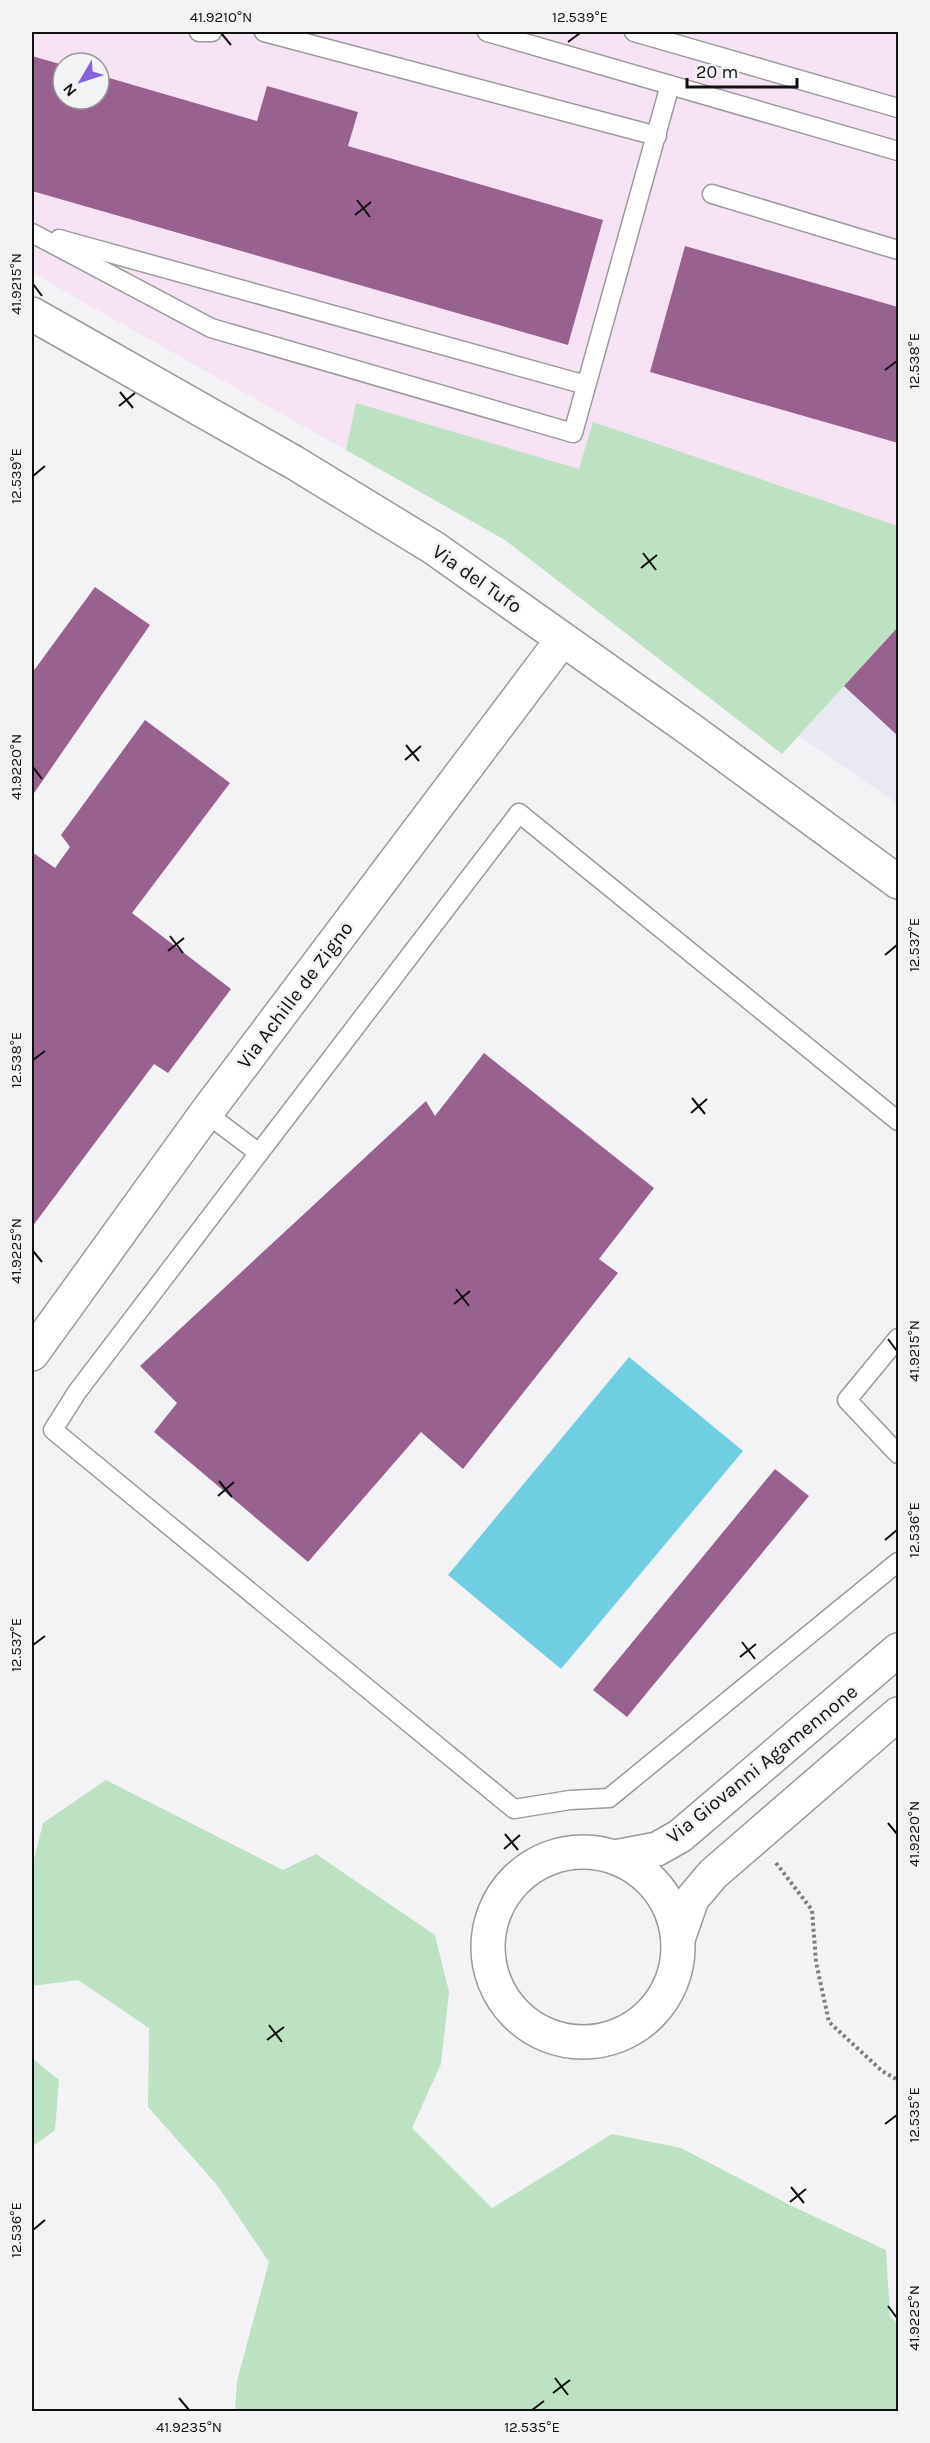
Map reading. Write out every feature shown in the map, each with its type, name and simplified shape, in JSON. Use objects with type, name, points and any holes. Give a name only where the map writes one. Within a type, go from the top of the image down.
[{"type":"street","name":"Via del Tufo","points":[[32,314],[367,505],[434,548],[691,730],[898,882]]},
{"type":"street","name":"Via Achille de Zigno","points":[[32,1354],[206,1113],[562,640]]},
{"type":"street","points":[[887,1660],[898,1697]]},
{"type":"street","name":"Via Giovanni Agamennone","points":[[615,1857],[657,1849],[680,1836],[887,1660]]},
{"type":"street","name":"Via Giovanni Agamennone","points":[[678,1939],[692,1899],[713,1874],[898,1714]]},
{"type":"street","name":"Via Giovanni Agamennone","points":[[572,1852],[590,1852],[615,1857],[635,1867],[652,1881],[666,1899],[675,1918],[678,1939],[677,1966],[671,1987],[661,2005],[643,2023],[611,2039],[589,2043],[565,2042],[541,2033],[520,2020],[504,2001],[489,1967],[488,1935],[493,1915],[503,1896],[518,1877],[551,1857],[572,1852]]},
{"type":"lane","points":[[199,32],[212,32]]},
{"type":"lane","points":[[264,32],[657,136]]},
{"type":"lane","points":[[487,32],[898,151]]},
{"type":"lane","points":[[634,32],[898,108]]},
{"type":"lane","points":[[32,232],[211,328],[573,433],[670,84]]},
{"type":"lane","points":[[712,194],[898,250]]},
{"type":"lane","points":[[32,232],[586,386]]},
{"type":"lane","points":[[898,1121],[519,813],[77,1392],[53,1430],[514,1809],[570,1800],[609,1798],[898,1562]]},
{"type":"lane","points":[[206,1113],[259,1153]]},
{"type":"lane","points":[[898,1338],[847,1400],[898,1454]]},
{"type":"path","points":[[754,1838],[812,1910],[816,1962],[829,2022],[882,2071],[898,2080]]},
{"type":"shaded area","points":[[32,32],[898,32],[898,627],[782,754],[505,540],[32,273]]},
{"type":"shaded area","points":[[898,627],[898,804],[799,736]]},
{"type":"green space","points":[[356,403],[579,469],[593,422],[898,526],[898,627],[782,754],[505,540],[346,450]]},
{"type":"green space","points":[[106,1780],[283,1870],[316,1854],[435,1935],[449,1992],[441,2064],[412,2128],[492,2208],[612,2134],[681,2148],[794,2207],[886,2250],[890,2317],[898,2323],[898,2411],[235,2411],[237,2381],[269,2262],[217,2185],[148,2107],[149,2028],[78,1980],[32,1986],[32,1867],[43,1823]]},
{"type":"green space","points":[[32,2058],[59,2080],[55,2130],[32,2147]]},
{"type":"water","points":[[629,1357],[743,1451],[561,1669],[448,1575]]},
{"type":"building","points":[[32,56],[51,62],[51,111],[111,111],[111,78],[257,121],[267,86],[358,112],[348,146],[603,220],[568,345],[32,191]]},
{"type":"building","points":[[685,246],[898,307],[898,443],[650,372]]},
{"type":"building","points":[[95,587],[150,625],[32,796],[32,673]]},
{"type":"building","points":[[898,627],[898,736],[844,686]]},
{"type":"building","points":[[145,720],[230,783],[132,913],[231,989],[168,1073],[154,1064],[32,1227],[32,852],[55,868],[70,847],[61,835]]},
{"type":"building","points":[[484,1053],[654,1188],[599,1259],[618,1273],[463,1469],[421,1432],[308,1562],[154,1432],[177,1403],[140,1366],[426,1101],[435,1116]]},
{"type":"building","points":[[775,1469],[809,1496],[627,1717],[593,1690]]}]
